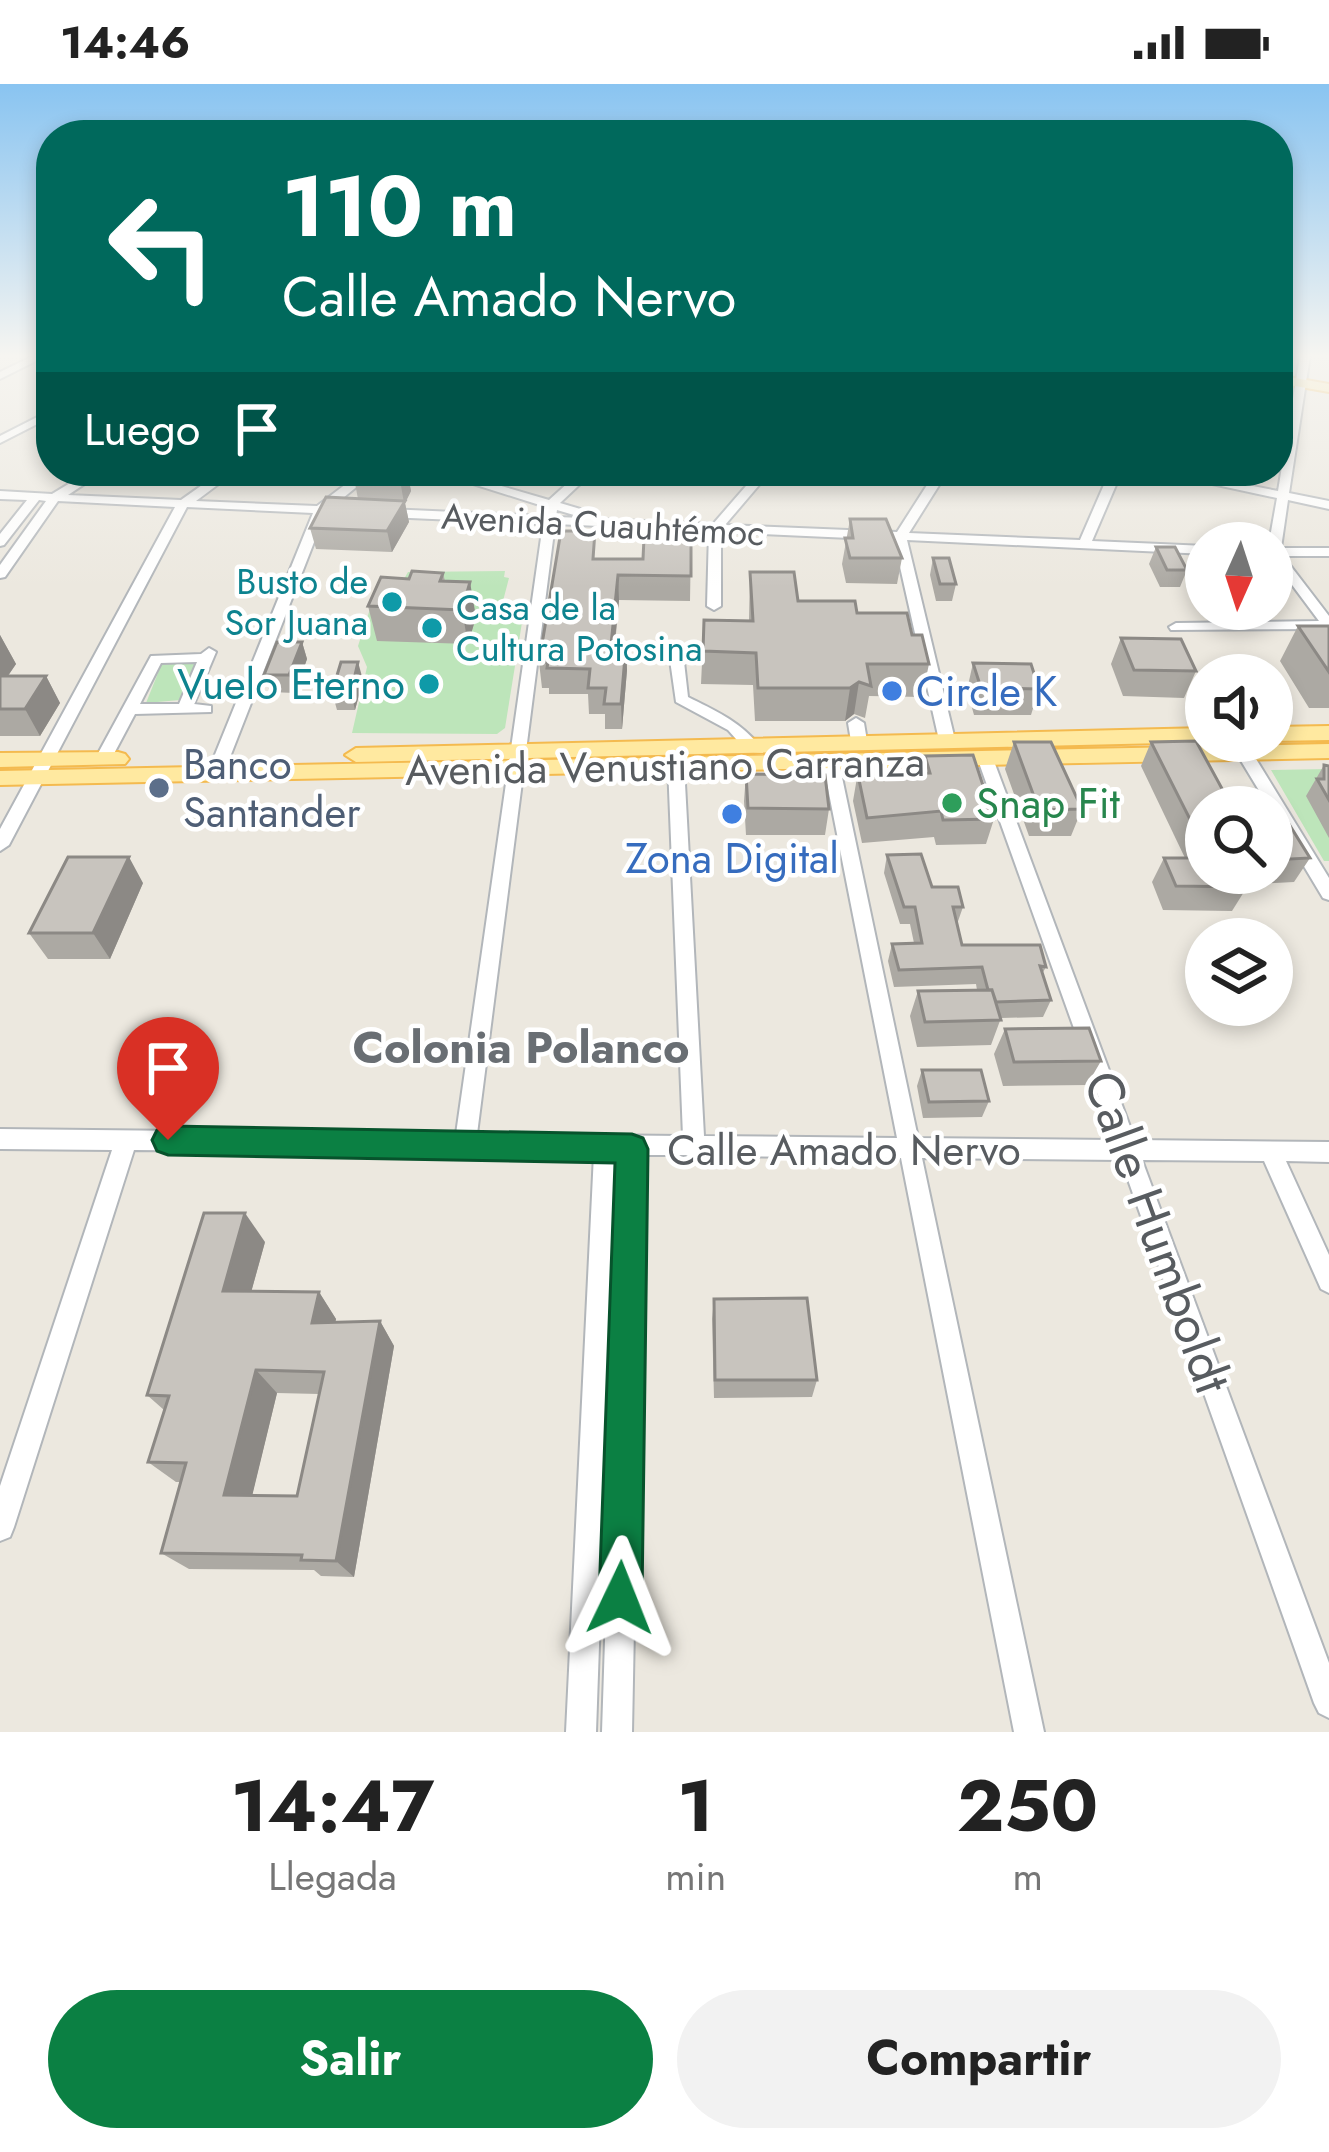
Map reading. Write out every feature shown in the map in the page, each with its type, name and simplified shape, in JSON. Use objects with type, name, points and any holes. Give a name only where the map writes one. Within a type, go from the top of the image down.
[{"type":"main road","name":"Avenida Venustiano Carranza","points":[[0,760],[39,768],[519,760],[858,732],[947,740],[1185,735]]},
{"type":"main road","points":[[1293,734],[1329,733]]},
{"type":"main road","name":"Avenida Venustiano Carranza","points":[[0,778],[104,759],[676,765],[986,760],[1185,750]]},
{"type":"main road","name":"Avenida Venustiano Carranza","points":[[1293,750],[1329,752]]},
{"type":"street","points":[[0,542],[33,497],[52,486]]},
{"type":"street","points":[[0,574],[54,498],[74,486]]},
{"type":"street","points":[[0,845],[182,505],[209,486]]},
{"type":"street","points":[[223,757],[320,510],[351,486]]},
{"type":"street","points":[[479,486],[551,512]]},
{"type":"street","points":[[466,1145],[551,512],[574,486]]},
{"type":"street","points":[[714,606],[715,529],[752,486]]},
{"type":"street","points":[[932,486],[900,537],[947,740]]},
{"type":"street","points":[[1084,545],[1110,486]]},
{"type":"street","points":[[1235,486],[1329,505]]},
{"type":"street","points":[[1280,522],[1287,486]]},
{"type":"street","name":"Avenida Cuauhtémoc","points":[[0,495],[320,510],[551,512],[618,524],[1185,549]]},
{"type":"street","points":[[1293,552],[1329,552]]},
{"type":"street","points":[[1293,578],[1329,625]]},
{"type":"street","points":[[1176,627],[1329,625]]},
{"type":"street","points":[[104,759],[156,659],[209,652],[184,709]]},
{"type":"street","points":[[676,653],[681,700],[734,727],[750,744]]},
{"type":"street","points":[[133,709],[206,709]]},
{"type":"street","name":"Calle Humboldt","points":[[986,760],[1329,1703]]},
{"type":"street","points":[[1250,762],[1329,893]]},
{"type":"street","points":[[831,763],[1029,1732]]},
{"type":"street","points":[[676,765],[694,1149]]},
{"type":"street","name":"Calle Amado Nervo","points":[[0,1139],[618,1149],[1329,1152]]},
{"type":"street","points":[[0,1527],[9,1473],[126,1140]]},
{"type":"street","points":[[580,1732],[618,1149]]},
{"type":"street","points":[[617,1732],[618,1149]]},
{"type":"street","points":[[1271,1153],[1329,1281]]},
{"type":"green space","points":[[505,571],[504,577],[509,578],[503,601],[524,610],[505,728],[497,734],[352,733],[367,667],[358,646],[380,578],[404,579],[408,572]]},
{"type":"green space","points":[[188,660],[198,664],[180,700],[146,703],[162,663]]},
{"type":"green space","points":[[1329,769],[1329,861],[1324,861],[1293,808],[1293,786],[1280,786],[1271,770]]},
{"type":"building","points":[[326,497],[405,501],[387,531],[310,528]]},
{"type":"building","points":[[850,519],[886,519],[902,558],[850,558],[845,538],[853,538]]},
{"type":"building","points":[[561,531],[595,531],[593,559],[643,559],[644,538],[691,539],[691,576],[618,575],[611,645],[626,645],[621,704],[604,704],[606,688],[588,688],[590,669],[547,668],[548,662],[539,662]]},
{"type":"building","points":[[1156,547],[1175,547],[1185,566],[1185,570],[1167,570]]},
{"type":"building","points":[[933,558],[949,558],[956,584],[940,584]]},
{"type":"building","points":[[412,571],[443,573],[440,581],[470,582],[462,610],[368,606],[381,577],[409,579]]},
{"type":"building","points":[[750,572],[794,572],[798,601],[855,601],[857,613],[907,613],[912,635],[922,635],[929,664],[867,664],[871,686],[859,682],[850,688],[758,688],[756,653],[703,651],[704,620],[753,621]]},
{"type":"building","points":[[1298,626],[1329,626],[1329,672]]},
{"type":"building","points":[[1121,638],[1181,639],[1188,654],[1185,671],[1134,670]]},
{"type":"building","points":[[277,642],[302,642],[289,675],[264,675]]},
{"type":"building","points":[[341,662],[358,662],[351,692],[332,692]]},
{"type":"building","points":[[973,663],[1031,664],[1039,689],[981,688]]},
{"type":"building","points":[[0,676],[46,676],[25,709],[0,709]]},
{"type":"building","points":[[1185,741],[1185,762],[1207,762],[1221,786],[1185,786],[1185,809],[1151,742]]},
{"type":"building","points":[[1014,742],[1051,742],[1082,809],[1039,810]]},
{"type":"building","points":[[973,755],[994,819],[943,820],[941,811],[867,818],[858,775],[864,775],[860,760],[882,759],[886,774],[930,773],[925,756]]},
{"type":"building","points":[[1324,765],[1329,766],[1329,800],[1317,779],[1324,779]]},
{"type":"building","points":[[746,774],[825,775],[829,809],[748,808]]},
{"type":"building","points":[[1293,831],[1310,858],[1293,859]]},
{"type":"building","points":[[921,854],[932,887],[958,887],[963,907],[953,907],[962,945],[1040,945],[1046,967],[1040,966],[1051,1000],[996,1002],[982,967],[899,970],[892,944],[922,943],[915,907],[904,907],[887,855]]},
{"type":"building","points":[[68,857],[129,857],[93,933],[29,933]]},
{"type":"building","points":[[1164,858],[1185,858],[1185,886],[1176,886]]},
{"type":"building","points":[[992,990],[1001,1020],[925,1022],[918,991]]},
{"type":"building","points":[[1089,1028],[1101,1061],[1014,1062],[1005,1029]]},
{"type":"building","points":[[922,1070],[981,1070],[989,1101],[929,1102]]},
{"type":"building","points":[[204,1213],[245,1213],[223,1291],[319,1292],[312,1323],[380,1321],[336,1561],[301,1560],[302,1555],[161,1553],[186,1463],[148,1462],[169,1396],[147,1395]],"holes":[[[256,1370],[324,1372],[297,1496],[224,1495]]]},
{"type":"building","points":[[807,1298],[817,1380],[715,1380],[714,1299]]},
{"type":"place","name":"Busto de Sor Juana","points":[[392,602]]},
{"type":"place","name":"Casa de la Cultura Potosina","points":[[432,628]]},
{"type":"place","name":"Vuelo Eterno","points":[[429,684]]},
{"type":"place","name":"Circle K","points":[[892,691]]},
{"type":"place","name":"Banco Santander","points":[[159,788]]},
{"type":"place","name":"Snap Fit","points":[[952,803]]},
{"type":"place","name":"Zona Digital","points":[[732,814]]},
{"type":"district","name":"Colonia Polanco","points":[[521,1047]]},
{"type":"route","points":[[168,1140],[632,1149],[620,1598]]}]
